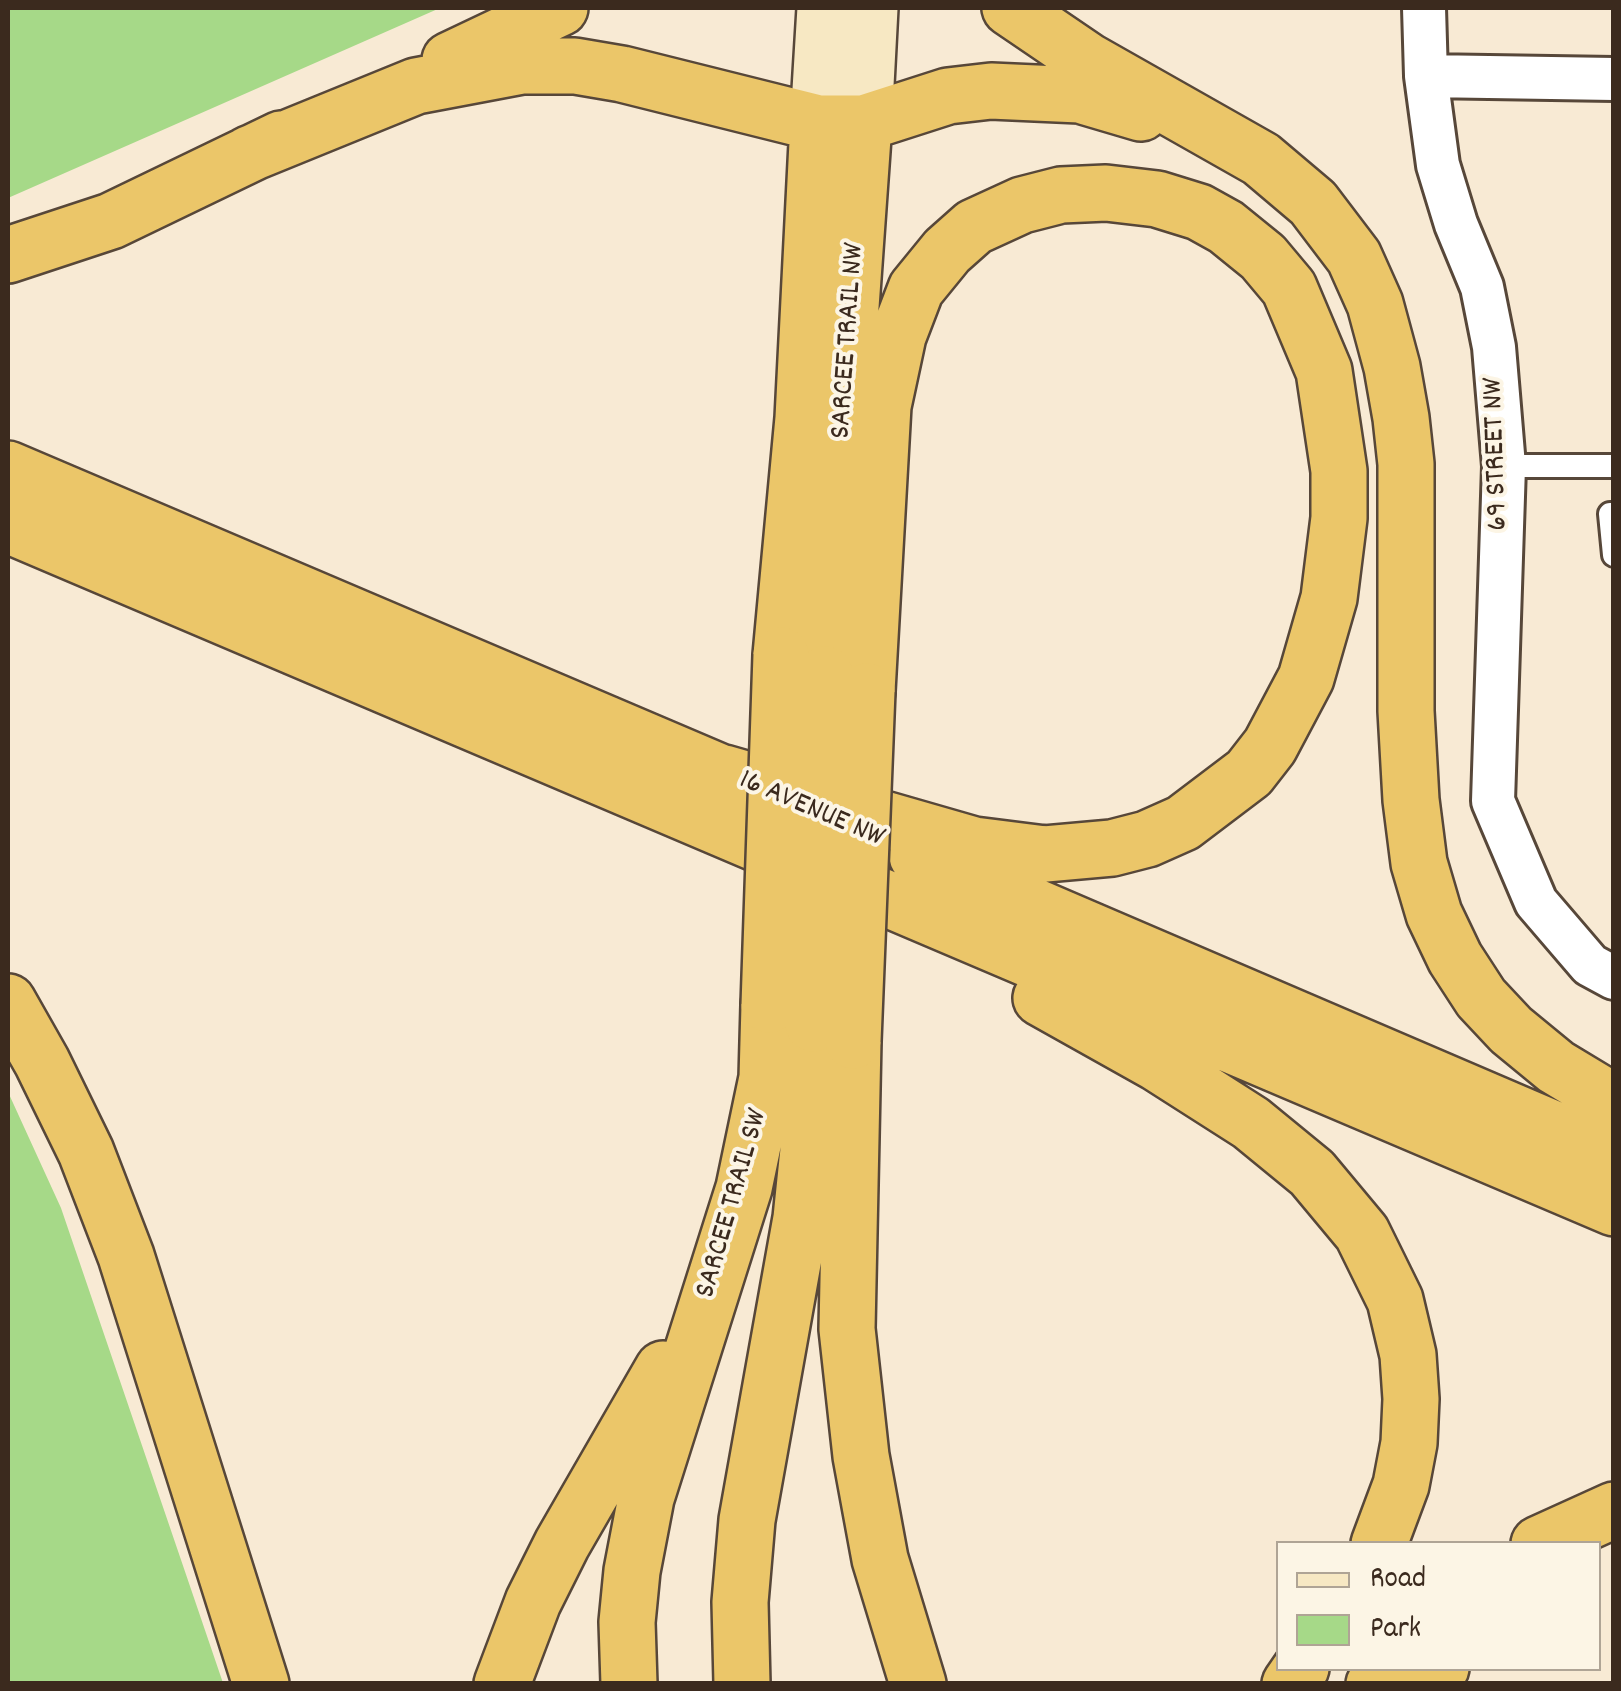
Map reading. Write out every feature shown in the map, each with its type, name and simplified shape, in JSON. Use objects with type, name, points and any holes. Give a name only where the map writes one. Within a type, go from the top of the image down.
[{"type":"highway","points":[[8,255],[111,220],[560,8]]},
{"type":"highway","points":[[1010,8],[1088,61],[1261,159],[1313,202],[1354,257],[1375,304],[1392,367],[1406,464],[1406,711],[1411,800],[1419,862],[1434,914],[1455,958],[1481,998],[1556,1067],[1614,1102]]},
{"type":"highway","points":[[249,154],[416,86],[522,66],[575,66],[841,123],[948,96],[991,91],[1080,95],[1120,104],[1261,159]]},
{"type":"highway","name":"SARCEE TRAIL NW","points":[[825,673],[803,418],[841,123]]},
{"type":"highway","points":[[724,773],[974,845],[1046,854],[1112,848],[1147,839],[1183,823],[1248,773],[1270,746],[1306,678],[1329,598],[1339,518],[1339,471],[1324,371],[1289,288],[1262,257],[1226,227],[1200,212],[1156,199],[1106,193],[1061,195],[1022,205],[974,227],[916,289],[898,336],[825,673],[812,1023],[861,1456],[880,1559],[918,1684]]},
{"type":"highway","name":"16 AVENUE NW","points":[[8,470],[1614,1155]]},
{"type":"highway","name":"16 AVENUE NW","points":[[8,526],[1614,1208]]},
{"type":"highway","name":"SARCEE TRAIL SW","points":[[742,1684],[740,1602],[747,1520],[801,1218],[815,1082],[812,1023],[825,673]]},
{"type":"highway","points":[[725,830],[1157,1063],[1251,1122],[1326,1188],[1362,1233],[1381,1267],[1395,1300],[1408,1355],[1411,1399],[1406,1464],[1380,1541]]},
{"type":"highway","points":[[8,1002],[86,1152],[126,1256],[261,1684]]},
{"type":"highway","name":"SARCEE TRAIL SW","points":[[629,1684],[627,1622],[646,1498],[744,1188],[767,1078],[812,1023]]},
{"type":"highway","points":[[502,1684],[532,1602],[650,1395],[724,1245]]},
{"type":"highway","points":[[1547,1541],[1614,1510]]},
{"type":"street","name":"SARCEE TRAIL NW","points":[[825,8],[841,123]]},
{"type":"street","name":"SARCEE TRAIL NW","points":[[841,123],[870,8]]},
{"type":"street","name":"69 STREET NW","points":[[1424,8],[1426,76],[1438,166],[1482,288],[1494,347],[1504,466],[1493,800],[1536,902],[1590,965],[1614,978]]},
{"type":"street","points":[[1426,76],[1614,78]]},
{"type":"lane","points":[[1504,466],[1614,466]]},
{"type":"lane","points":[[1614,514],[1610,514],[1614,556]]},
{"type":"green space","points":[[8,8],[440,8],[8,198]]},
{"type":"green space","points":[[8,1092],[61,1208],[223,1683],[8,1683]]}]
